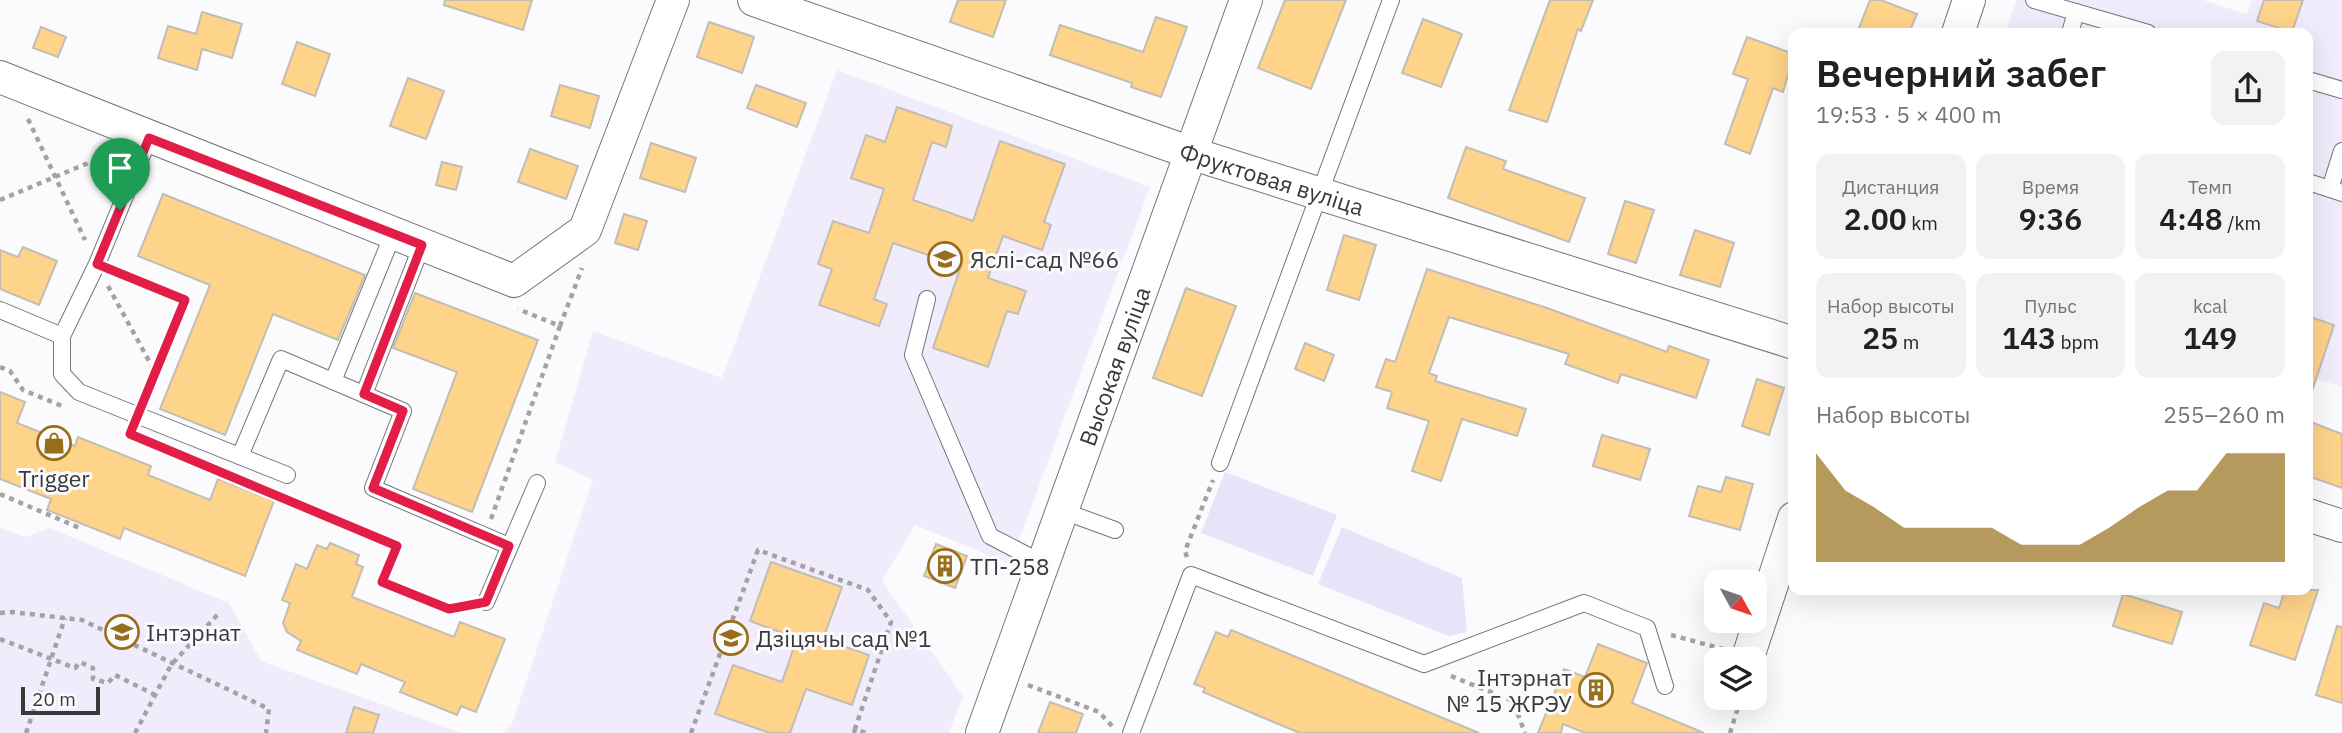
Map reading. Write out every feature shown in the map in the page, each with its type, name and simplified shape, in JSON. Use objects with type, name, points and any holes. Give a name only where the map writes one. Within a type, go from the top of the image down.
[{"type":"street","points":[[0,77],[136,143],[407,239],[514,281],[585,230],[673,0]]},
{"type":"street","name":"Фруктовая вуліца","points":[[754,0],[1191,153],[1788,341]]},
{"type":"street","name":"Высокая вуліца","points":[[982,733],[1246,0]]},
{"type":"street","points":[[1960,28],[1969,0]]},
{"type":"street","points":[[2313,516],[2342,526]]},
{"type":"street","points":[[1752,647],[1788,536]]},
{"type":"lane","points":[[1220,463],[1391,0]]},
{"type":"lane","points":[[2034,0],[2131,28]]},
{"type":"lane","points":[[2071,28],[2076,12]]},
{"type":"lane","points":[[2313,81],[2342,90]]},
{"type":"lane","points":[[136,143],[97,264],[62,336],[62,374],[79,392],[286,475]]},
{"type":"lane","points":[[2313,184],[2336,191],[2342,151]]},
{"type":"lane","points":[[333,381],[407,239]]},
{"type":"lane","points":[[364,394],[407,239]]},
{"type":"lane","points":[[927,299],[913,355],[990,536],[1015,552],[1044,564]]},
{"type":"lane","points":[[0,310],[62,336]]},
{"type":"lane","points":[[240,456],[281,359],[403,411],[373,488],[509,546]]},
{"type":"lane","points":[[486,602],[537,483]]},
{"type":"lane","points":[[1063,511],[1115,530]]},
{"type":"lane","points":[[1131,733],[1191,575],[1424,664],[1584,603],[1647,628],[1665,686]]},
{"type":"path","points":[[0,200],[136,143]]},
{"type":"path","points":[[560,326],[587,257],[585,230]]},
{"type":"path","points":[[97,264],[185,300],[138,416]]},
{"type":"path","points":[[0,367],[9,371],[23,390],[70,410]]},
{"type":"path","points":[[1191,575],[1185,551],[1220,463]]},
{"type":"path","points":[[0,494],[82,529]]},
{"type":"path","points":[[279,495],[397,546],[382,582],[449,609],[486,602]]},
{"type":"path","points":[[691,733],[758,550],[868,590],[891,622],[854,731],[866,733]]},
{"type":"path","points":[[0,613],[82,620],[171,665],[269,709],[266,733]]},
{"type":"path","points":[[135,733],[171,665],[219,613]]},
{"type":"path","points":[[26,733],[65,618]]},
{"type":"path","points":[[1647,628],[1711,647]]},
{"type":"path","points":[[0,639],[75,668],[80,662],[93,668],[93,679],[108,683],[115,675],[155,695]]},
{"type":"path","points":[[1424,664],[1513,701],[1525,733]]},
{"type":"path","points":[[1730,733],[1737,710]]},
{"type":"shaded area","points":[[2016,0],[2203,0],[2247,14],[2252,0],[2342,0],[2342,387],[2313,378],[2313,28],[2008,28]]},
{"type":"shaded area","name":"Яслі-сад №66","points":[[837,70],[1150,187],[1010,564],[915,525],[882,581],[963,696],[949,733],[502,733],[512,724],[593,480],[555,462],[593,331],[722,378]]},
{"type":"shaded area","points":[[1225,472],[1337,515],[1313,576],[1201,533]]},
{"type":"shaded area","points":[[1342,527],[1462,578],[1467,632],[1449,636],[1318,584]]},
{"type":"shaded area","name":"Інтэрнат","points":[[0,528],[25,537],[50,528],[229,603],[261,661],[461,733],[0,733]]},
{"type":"building","points":[[445,0],[532,0],[523,30],[444,5]]},
{"type":"building","points":[[958,0],[1006,0],[993,37],[950,22]]},
{"type":"building","points":[[1285,0],[1346,0],[1311,89],[1258,68]]},
{"type":"building","points":[[1550,0],[1593,0],[1581,31],[1578,29],[1547,122],[1509,110]]},
{"type":"building","points":[[1870,0],[1881,0],[1917,14],[1911,28],[1859,28]]},
{"type":"building","points":[[2264,0],[2303,0],[2293,28],[2279,28],[2257,21]]},
{"type":"building","points":[[202,12],[242,24],[232,58],[202,49],[197,70],[158,58],[168,26],[196,34]]},
{"type":"building","points":[[1156,17],[1187,27],[1161,97],[1131,87],[1132,83],[1050,55],[1060,25],[1143,52]]},
{"type":"building","points":[[1423,19],[1462,34],[1441,87],[1402,73]]},
{"type":"building","points":[[709,22],[754,37],[742,73],[697,57]]},
{"type":"building","points":[[41,27],[66,37],[58,57],[33,48]]},
{"type":"building","points":[[1747,37],[1788,52],[1788,75],[1783,92],[1773,88],[1750,154],[1725,144],[1748,79],[1733,74]]},
{"type":"building","points":[[297,42],[330,54],[315,96],[282,84]]},
{"type":"building","points":[[408,78],[444,91],[426,139],[390,126]]},
{"type":"building","points":[[560,85],[599,96],[590,128],[551,116]]},
{"type":"building","points":[[756,85],[806,103],[797,127],[747,108]]},
{"type":"building","points":[[897,107],[952,126],[946,147],[932,142],[913,200],[973,221],[1000,141],[1065,164],[1044,222],[1051,225],[1042,250],[1003,236],[988,278],[1026,291],[1018,314],[1007,311],[988,367],[933,348],[961,266],[893,243],[874,299],[887,304],[879,326],[819,305],[832,269],[818,264],[833,221],[869,233],[884,189],[851,178],[866,135],[885,142]]},
{"type":"building","points":[[651,143],[696,158],[685,192],[640,178]]},
{"type":"building","points":[[1466,147],[1506,161],[1503,169],[1585,198],[1569,242],[1448,198]]},
{"type":"building","points":[[530,149],[578,166],[566,199],[518,182]]},
{"type":"building","points":[[442,162],[462,167],[456,190],[436,185]]},
{"type":"building","points":[[163,194],[365,275],[338,340],[273,314],[225,435],[160,409],[210,285],[138,256]]},
{"type":"building","points":[[1625,201],[1654,210],[1636,263],[1608,254]]},
{"type":"building","points":[[624,214],[647,221],[638,250],[615,243]]},
{"type":"building","points":[[1695,230],[1734,243],[1720,287],[1680,275]]},
{"type":"building","points":[[1344,235],[1376,245],[1359,300],[1327,290]]},
{"type":"building","points":[[23,247],[57,261],[39,305],[0,289],[0,250],[18,257]]},
{"type":"building","points":[[1427,269],[1547,308],[1667,352],[1669,346],[1709,360],[1696,398],[1621,374],[1618,383],[1565,364],[1569,354],[1449,317],[1429,373],[1437,376],[1435,381],[1526,409],[1517,436],[1462,419],[1441,481],[1412,471],[1429,421],[1387,408],[1392,392],[1376,387],[1386,359],[1395,362]]},
{"type":"building","points":[[1186,288],[1236,306],[1202,396],[1153,378]]},
{"type":"building","points":[[415,293],[538,340],[472,512],[413,489],[457,372],[393,348]]},
{"type":"building","points":[[2313,318],[2334,325],[2313,388]]},
{"type":"building","points":[[1305,343],[1334,355],[1324,381],[1295,369]]},
{"type":"building","points":[[1757,379],[1784,388],[1769,435],[1742,426]]},
{"type":"building","points":[[0,392],[25,402],[17,423],[75,446],[78,437],[151,466],[148,475],[210,500],[218,479],[274,501],[245,576],[124,528],[120,539],[47,510],[51,499],[0,479]]},
{"type":"building","points":[[2313,423],[2342,434],[2342,488],[2313,478]]},
{"type":"building","points":[[1602,435],[1650,449],[1640,480],[1593,466]]},
{"type":"building","points":[[1726,477],[1753,484],[1740,530],[1689,516],[1698,486],[1721,492]]},
{"type":"building","points":[[330,543],[359,555],[356,564],[363,567],[352,597],[454,637],[460,622],[505,639],[476,712],[461,706],[457,715],[400,692],[405,682],[361,664],[357,674],[297,650],[301,641],[287,632],[283,623],[290,603],[282,600],[296,564],[307,569],[317,545],[327,549]]},
{"type":"building","name":"ТП-258","points":[[936,544],[967,556],[955,588],[924,576]]},
{"type":"building","points":[[771,562],[842,587],[823,639],[869,655],[852,705],[806,689],[790,733],[770,733],[715,714],[733,665],[782,682],[797,638],[750,621]]},
{"type":"building","points":[[2313,590],[2318,590],[2295,660],[2250,645],[2264,603],[2279,608],[2283,595],[2313,595]]},
{"type":"building","points":[[2123,595],[2182,612],[2172,644],[2113,626]]},
{"type":"building","points":[[2337,626],[2342,627],[2342,703],[2316,695]]},
{"type":"building","points":[[1231,630],[1479,733],[1300,733],[1259,716],[1203,692],[1205,688],[1194,684],[1216,632],[1228,637]]},
{"type":"building","name":"Інтэрнат № 15 ЖРЭУ","points":[[1598,644],[1647,663],[1632,703],[1704,733],[1585,733],[1563,724],[1561,733],[1538,733],[1564,669],[1585,677]]},
{"type":"building","points":[[1050,702],[1083,714],[1076,733],[1038,733]]},
{"type":"building","points":[[354,707],[379,715],[373,733],[346,733]]},
{"type":"place","name":"Яслі-сад №66","points":[[945,259]]},
{"type":"place","name":"Trigger","points":[[54,443]]},
{"type":"place","name":"ТП-258","points":[[945,566]]},
{"type":"place","name":"Інтэрнат","points":[[122,632]]},
{"type":"place","name":"Дзіцячы сад №1","points":[[731,638]]},
{"type":"place","name":"Інтэрнат № 15 ЖРЭУ","points":[[1596,690]]},
{"type":"route","points":[[149,138],[422,245],[364,394],[403,411],[373,488],[509,546],[486,602],[449,609],[382,582],[397,546],[130,434],[185,300],[97,264],[120,210],[149,138]]}]
